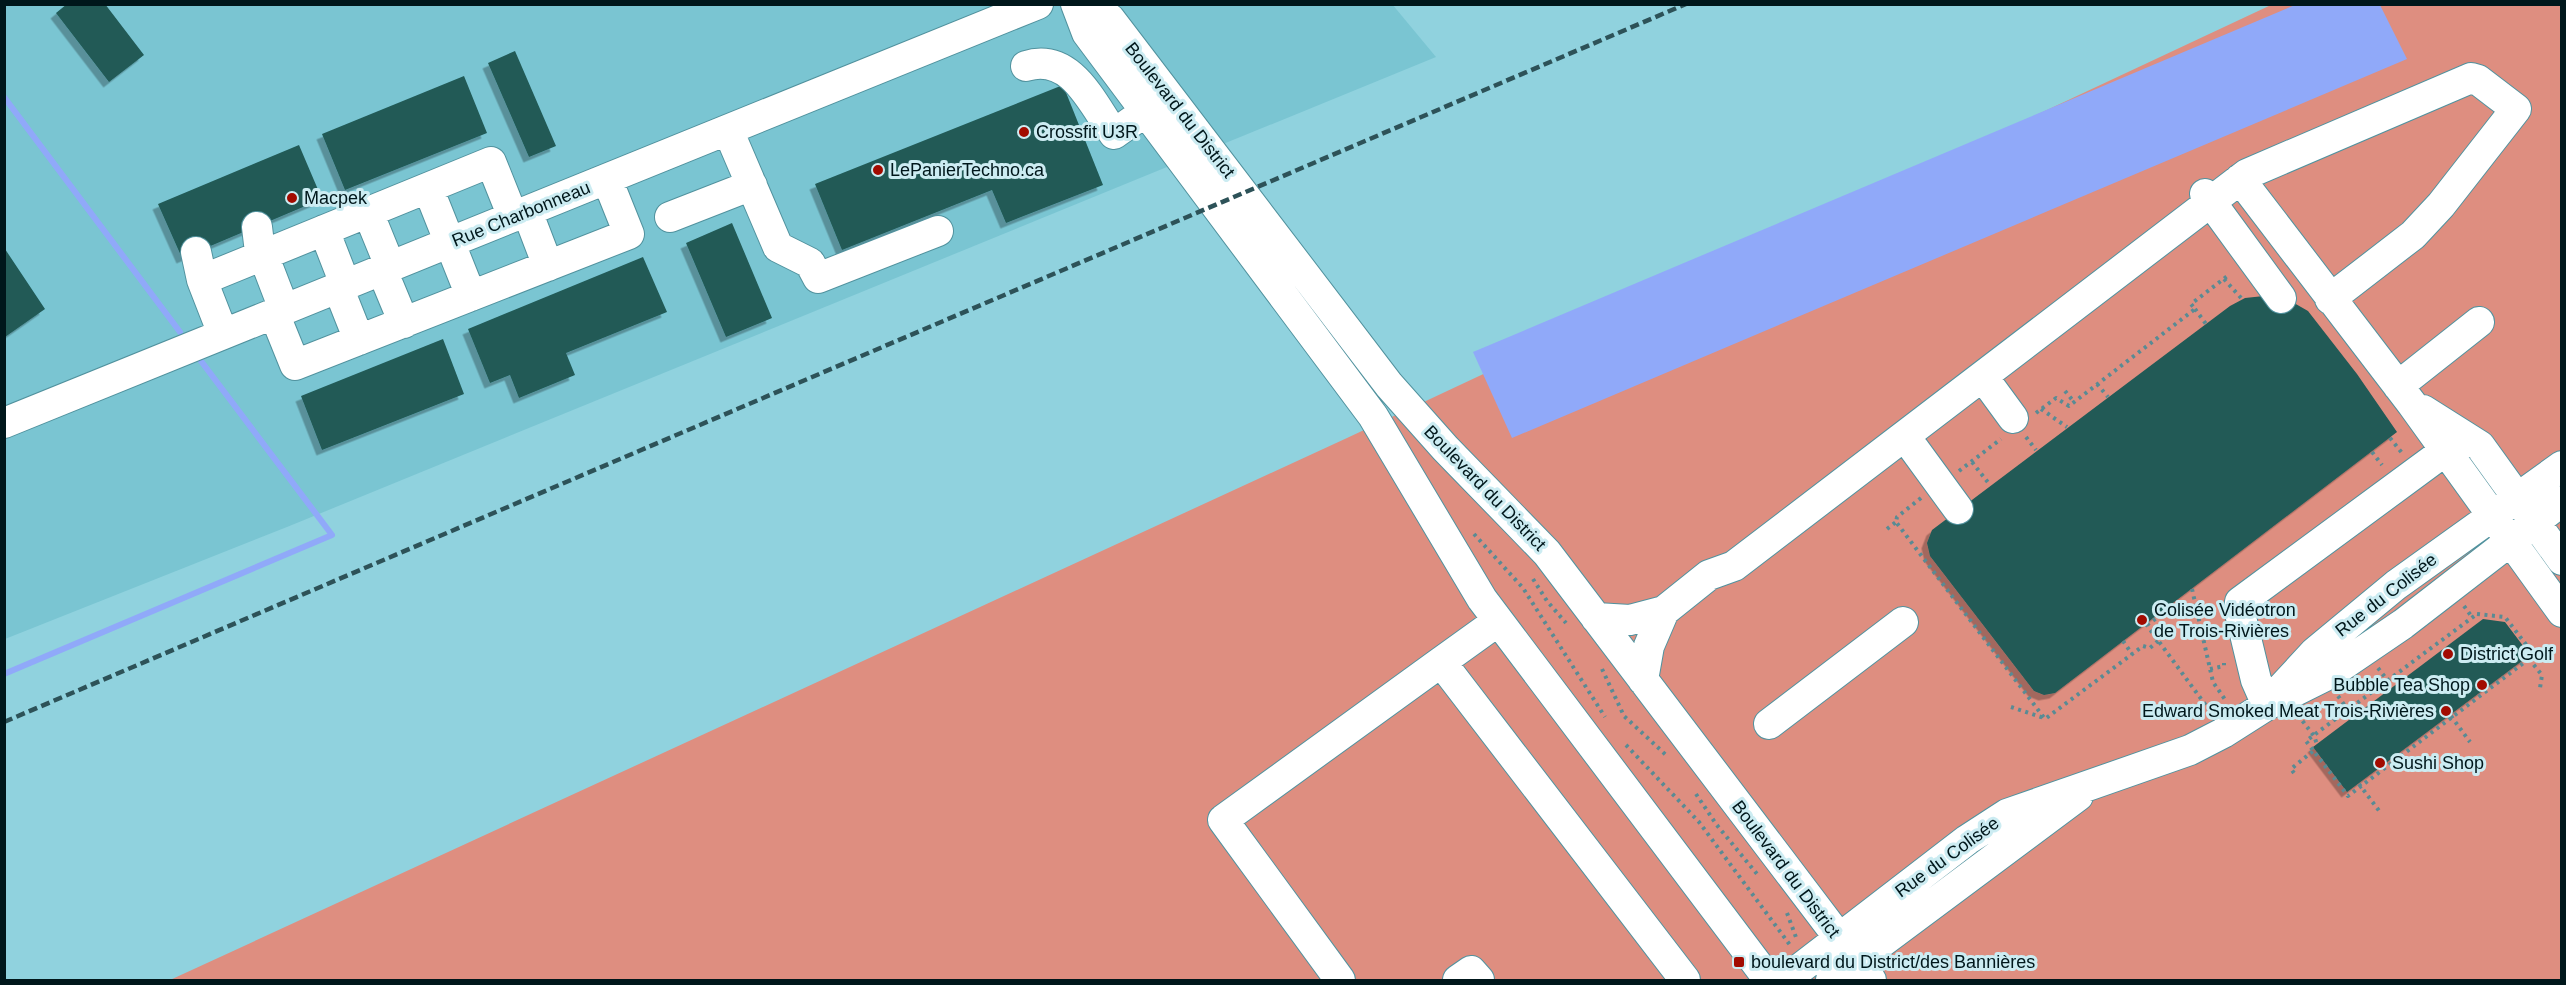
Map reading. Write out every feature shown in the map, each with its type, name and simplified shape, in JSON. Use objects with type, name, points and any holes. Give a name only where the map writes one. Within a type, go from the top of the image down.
[{"type":"street","name":"Rue Charbonneau","points":[[4,423],[1038,4]]},
{"type":"street","name":"Boulevard du District","points":[[1076,4],[1083,27],[1363,402],[1410,475],[1468,578],[1498,621],[1769,981]]},
{"type":"street","name":"Boulevard du District","points":[[1090,4],[1110,19],[1389,385],[1458,462],[1534,538],[1864,972]]},
{"type":"street","points":[[1026,66],[1046,63],[1058,66],[1070,74],[1114,134],[1145,112]]},
{"type":"street","points":[[1596,618],[1630,620],[1664,611],[1709,575],[1734,566],[1983,377],[2200,203],[2255,169],[2471,78],[2516,110],[2441,205],[2413,235],[2330,299]]},
{"type":"street","points":[[728,130],[778,247],[810,263],[818,278],[938,231]]},
{"type":"street","points":[[223,334],[199,266],[251,245],[324,230],[491,162],[548,266]]},
{"type":"street","points":[[251,245],[279,311],[295,365],[628,234],[606,179]]},
{"type":"street","points":[[2240,179],[2405,395],[2562,612]]},
{"type":"street","points":[[670,217],[752,185]]},
{"type":"street","points":[[428,188],[471,296]]},
{"type":"street","points":[[2200,203],[2261,298]]},
{"type":"street","points":[[368,212],[404,322]]},
{"type":"street","points":[[324,230],[359,340]]},
{"type":"street","points":[[2405,395],[2479,322]]},
{"type":"street","points":[[1983,377],[2024,419]]},
{"type":"street","points":[[2405,395],[2480,446],[2533,523],[2562,560]]},
{"type":"street","points":[[1908,434],[1912,446],[1958,509]]},
{"type":"street","points":[[2267,705],[2256,680],[2238,609],[2240,602],[2445,452]]},
{"type":"street","name":"Rue du Colisée","points":[[2267,705],[2315,652],[2360,614],[2515,497],[2562,466]]},
{"type":"street","name":"Rue du Colisée","points":[[1806,957],[1839,938],[1967,840],[2007,814],[2199,746],[2267,705],[2331,673],[2403,624],[2562,501]]},
{"type":"street","points":[[1643,680],[1652,639],[1664,611]]},
{"type":"street","points":[[1340,981],[1223,820],[1498,621]]},
{"type":"street","points":[[1769,724],[1903,622]]},
{"type":"street","points":[[1441,662],[1684,981]]},
{"type":"street","name":"Rue du Colisée","points":[[1806,957],[1864,972],[2100,780]]},
{"type":"street","points":[[1785,981],[1806,957]]},
{"type":"street","points":[[1458,981],[1471,970],[1479,981]]},
{"type":"path","points":[[2206,324],[2191,304],[2230,274]]},
{"type":"path","points":[[2224,279],[2261,298]]},
{"type":"path","points":[[2206,283],[2211,289]]},
{"type":"path","points":[[1951,477],[2024,419],[2056,398],[2069,405],[2074,402],[2115,367],[2195,309]]},
{"type":"path","points":[[2097,384],[2108,397]]},
{"type":"path","points":[[2065,391],[2074,402]]},
{"type":"path","points":[[2024,419],[2046,415],[2067,427]]},
{"type":"path","points":[[2390,438],[2398,449]]},
{"type":"path","points":[[2372,452],[2382,465]]},
{"type":"path","points":[[1972,462],[1990,485]]},
{"type":"path","points":[[1887,529],[1896,522],[1897,516],[1924,496]]},
{"type":"path","points":[[1896,522],[2045,719]]},
{"type":"path","points":[[1469,528],[1523,588],[1610,724]]},
{"type":"path","points":[[1528,571],[1542,595],[1568,625]]},
{"type":"path","points":[[2192,589],[2213,682],[2226,701]]},
{"type":"path","points":[[2196,608],[2158,617],[2147,624],[2210,711]]},
{"type":"path","points":[[2477,614],[2505,618],[2534,655],[2450,716],[2348,796],[2306,741],[2466,622],[2477,614]]},
{"type":"path","points":[[2466,622],[2470,628]]},
{"type":"path","points":[[2454,630],[2459,637]]},
{"type":"path","points":[[2123,641],[2132,654]]},
{"type":"path","points":[[2045,719],[2143,646],[2150,648],[2158,641]]},
{"type":"path","points":[[2439,642],[2444,649]]},
{"type":"path","points":[[2426,652],[2431,658]]},
{"type":"path","points":[[1595,659],[1624,716],[1672,760]]},
{"type":"path","points":[[2529,659],[2542,675],[2540,688]]},
{"type":"path","points":[[2415,660],[2420,666]]},
{"type":"path","points":[[2385,683],[2389,689]]},
{"type":"path","points":[[2332,689],[2348,710]]},
{"type":"path","points":[[2361,701],[2366,707]]},
{"type":"path","points":[[2011,707],[2045,719]]},
{"type":"path","points":[[2297,715],[2314,736],[2317,744]]},
{"type":"path","points":[[2450,716],[2470,742]]},
{"type":"path","points":[[2337,719],[2342,725]]},
{"type":"path","points":[[1622,739],[1699,822],[1806,957]]},
{"type":"path","points":[[2294,773],[2291,769],[2313,751]]},
{"type":"path","points":[[2360,785],[2380,812]]},
{"type":"path","points":[[1693,789],[1716,824],[1759,877]]},
{"type":"path","points":[[1785,909],[1806,957]]},
{"type":"shaded area","points":[[1392,4],[1436,57],[287,527],[5,639],[5,5]]},
{"type":"shaded area","points":[[2271,5],[2561,5],[2561,980],[170,980],[1347,438]]},
{"type":"water","points":[[2295,5],[2380,5],[2407,59],[1512,438],[1473,352]]},
{"type":"building","points":[[67,4],[105,4],[144,55],[109,82],[56,13]]},
{"type":"building","points":[[515,51],[556,146],[529,157],[488,63]]},
{"type":"building","points":[[464,76],[487,133],[345,190],[322,134]]},
{"type":"building","points":[[1063,85],[1103,185],[1006,223],[992,190],[842,250],[815,184]]},
{"type":"building","points":[[299,145],[322,199],[182,258],[158,204]]},
{"type":"building","points":[[732,223],[772,318],[726,337],[686,243]]},
{"type":"building","points":[[5,249],[45,309],[5,337]]},
{"type":"building","points":[[643,257],[667,312],[566,353],[575,375],[519,398],[510,375],[490,383],[468,329]]},
{"type":"building","points":[[2264,296],[2287,299],[2308,311],[2357,374],[2397,432],[2055,693],[2044,695],[2034,691],[1930,556],[1927,543],[1932,530],[2230,306],[2245,298]]},
{"type":"building","points":[[443,339],[464,394],[322,450],[301,396]]},
{"type":"building","points":[[2483,619],[2505,622],[2530,655],[2347,792],[2313,747]]},
{"type":"waterway","points":[[4,97],[180,332]]},
{"type":"waterway","points":[[4,674],[332,535],[201,361]]},
{"type":"railway","points":[[4,722],[1686,4]]},
{"type":"place","name":"Crossfit U3R","points":[[1024,132]]},
{"type":"place","name":"LePanierTechno.ca","points":[[878,170]]},
{"type":"place","name":"Macpek","points":[[292,198]]},
{"type":"place","name":"Colisée Vidéotron de Trois-Rivières","points":[[2142,620]]},
{"type":"place","name":"District Golf","points":[[2448,654]]},
{"type":"place","name":"Bubble Tea Shop","points":[[2482,685]]},
{"type":"place","name":"Edward Smoked Meat Trois-Rivières","points":[[2446,711]]},
{"type":"place","name":"Sushi Shop","points":[[2380,763]]},
{"type":"place","name":"boulevard du District/des Bannières","points":[[1739,962]]}]
